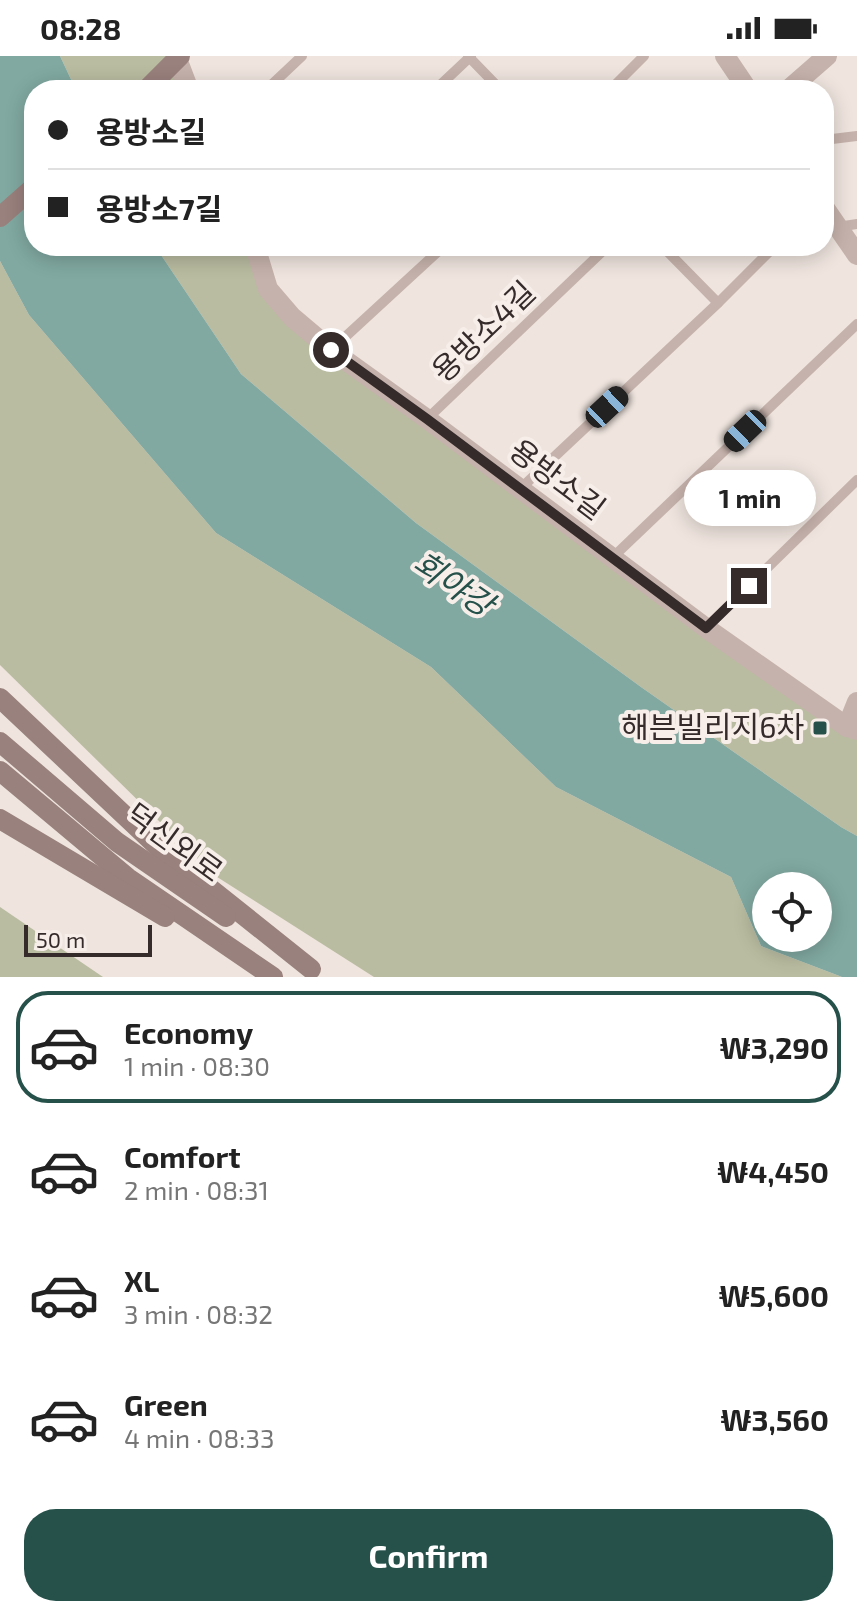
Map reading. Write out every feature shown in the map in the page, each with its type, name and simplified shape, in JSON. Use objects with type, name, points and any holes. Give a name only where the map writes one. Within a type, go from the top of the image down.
[{"type":"main road","points":[[156,80],[177,57]]},
{"type":"main road","points":[[0,217],[24,196]]},
{"type":"main road","points":[[0,698],[158,847],[318,973]]},
{"type":"main road","name":"덕신외로","points":[[0,742],[117,842],[269,947],[318,973]]},
{"type":"main road","name":"덕신외로","points":[[0,771],[128,878],[271,977]]},
{"type":"main road","points":[[0,819],[271,977]]},
{"type":"street","points":[[725,56],[741,80]]},
{"type":"street","points":[[799,80],[827,56]]},
{"type":"street","points":[[177,57],[185,80]]},
{"type":"street","points":[[848,225],[857,255]]},
{"type":"street","name":"용방소길","points":[[262,256],[268,289],[292,317],[331,350],[706,628],[852,728]]},
{"type":"street","points":[[852,728],[857,702]]},
{"type":"lane","points":[[277,80],[302,56]]},
{"type":"lane","points":[[620,80],[644,56]]},
{"type":"lane","points":[[445,80],[469,57],[491,80]]},
{"type":"lane","points":[[834,139],[857,136]]},
{"type":"lane","points":[[331,350],[433,256]]},
{"type":"lane","name":"용방소4길","points":[[427,419],[598,256]]},
{"type":"lane","points":[[672,256],[718,303]]},
{"type":"lane","points":[[519,490],[765,256]]},
{"type":"lane","points":[[612,558],[857,324]]},
{"type":"lane","points":[[706,628],[857,480]]},
{"type":"green space","points":[[60,56],[179,56],[189,80],[71,80]]},
{"type":"green space","points":[[162,256],[260,256],[292,317],[857,730],[857,836],[641,687],[416,523],[241,374]]},
{"type":"green space","points":[[0,261],[29,315],[216,533],[431,667],[556,787],[731,877],[752,925],[752,952],[777,952],[842,977],[374,977],[214,875],[0,665]]},
{"type":"green space","points":[[0,907],[103,977],[0,977]]},
{"type":"water","name":"회야강","points":[[0,56],[60,56],[71,80],[24,80],[24,256],[162,256],[241,374],[416,523],[641,687],[857,836],[857,977],[842,977],[777,952],[832,952],[832,872],[752,872],[752,925],[731,877],[556,787],[431,667],[216,533],[29,315],[0,261]]},
{"type":"place","name":"해븐빌리지6차","points":[[820,728]]},
{"type":"route","points":[[331,350],[706,628],[749,586]]}]
